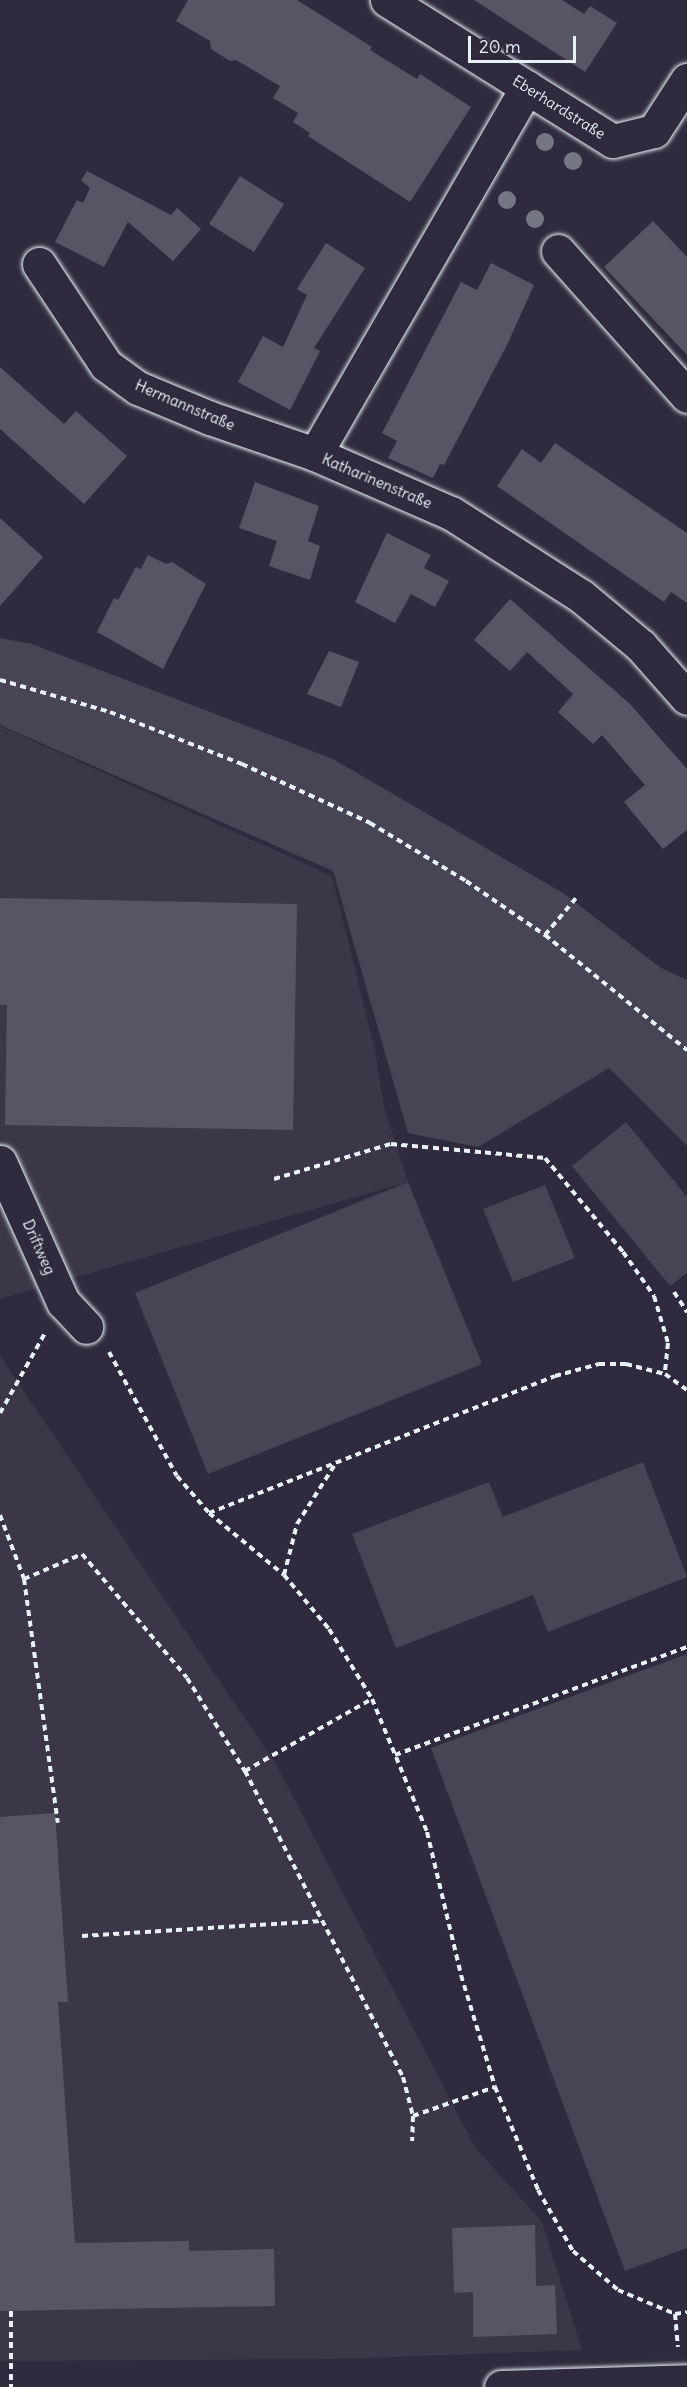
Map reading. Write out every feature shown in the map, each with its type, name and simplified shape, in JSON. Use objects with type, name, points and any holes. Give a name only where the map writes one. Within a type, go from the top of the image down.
[{"type":"street","name":"Eberhardstraße","points":[[387,0],[613,141],[654,131],[687,80]]},
{"type":"street","name":"Katharinenstraße","points":[[527,87],[315,454],[451,513],[581,596],[641,646],[687,698]]},
{"type":"street","points":[[558,251],[687,396]]},
{"type":"street","name":"Hermannstraße","points":[[39,264],[106,364],[138,388],[210,418],[315,454]]},
{"type":"street","name":"Driftweg","points":[[0,1162],[63,1302],[86,1327]]},
{"type":"street","points":[[501,2387],[687,2381]]},
{"type":"path","points":[[0,680],[110,712],[243,764],[370,823],[545,935],[687,1050]]},
{"type":"path","points":[[545,935],[576,898]]},
{"type":"path","points":[[274,1179],[392,1144],[545,1158],[623,1252],[654,1296],[668,1343],[665,1374]]},
{"type":"path","points":[[674,1292],[687,1312]]},
{"type":"path","points":[[0,1413],[63,1302]]},
{"type":"path","points":[[86,1327],[112,1355],[177,1476],[209,1513],[284,1575],[329,1629],[372,1699],[427,1832],[461,1975],[495,2087],[538,2190],[573,2251],[618,2290],[675,2314],[687,2312]]},
{"type":"path","points":[[209,1513],[566,1373],[599,1364],[626,1364],[665,1374],[687,1390]]},
{"type":"path","points":[[284,1575],[297,1524],[335,1465]]},
{"type":"path","points":[[0,1515],[24,1579],[58,1823]]},
{"type":"path","points":[[24,1579],[82,1554],[187,1678],[244,1771],[403,2077],[413,2116],[412,2141]]},
{"type":"path","points":[[394,1755],[687,1647]]},
{"type":"path","points":[[244,1771],[372,1699]]},
{"type":"path","points":[[82,1936],[322,1921]]},
{"type":"path","points":[[413,2116],[495,2087]]},
{"type":"path","points":[[10,2311],[11,2387]]},
{"type":"shaded area","points":[[0,638],[32,644],[333,759],[563,893],[661,968],[687,980],[687,1146],[609,1068],[478,1147],[408,1133],[333,871],[0,725]]},
{"type":"shaded area","points":[[0,726],[332,876],[375,1050],[384,1107],[408,1182],[0,1299]]},
{"type":"shaded area","points":[[626,1122],[687,1197],[687,1273],[670,1286],[572,1166]]},
{"type":"shaded area","points":[[408,1182],[482,1364],[208,1474],[135,1293]]},
{"type":"shaded area","points":[[545,1185],[575,1258],[513,1282],[483,1209]]},
{"type":"shaded area","points":[[0,1356],[277,1766],[475,2147],[542,2222],[582,2350],[336,2359],[0,2361]]},
{"type":"shaded area","points":[[643,1462],[687,1577],[548,1632],[533,1595],[396,1648],[352,1534],[489,1482],[503,1517]]},
{"type":"shaded area","points":[[687,1654],[687,2248],[625,2271],[431,1748]]},
{"type":"building","points":[[188,0],[297,0],[372,47],[370,50],[417,79],[420,74],[471,107],[410,202],[308,136],[310,133],[293,122],[298,113],[273,98],[280,86],[236,60],[230,61],[211,49],[210,41],[176,21]]},
{"type":"building","points":[[474,0],[562,0],[584,14],[590,6],[617,23],[585,72]]},
{"type":"building","points":[[87,171],[171,215],[177,208],[201,229],[173,261],[128,222],[104,267],[55,242],[77,200],[83,203],[90,188],[81,180]]},
{"type":"building","points":[[240,176],[284,204],[254,252],[209,224]]},
{"type":"building","points":[[653,221],[687,257],[687,355],[604,267]]},
{"type":"building","points":[[326,243],[365,268],[314,348],[320,351],[290,410],[238,382],[263,336],[283,347],[307,295],[297,289]]},
{"type":"building","points":[[491,263],[534,285],[507,345],[444,465],[440,464],[433,478],[388,458],[397,441],[382,433],[461,282],[477,290]]},
{"type":"building","points":[[0,367],[64,424],[76,411],[127,456],[84,504],[0,429]]},
{"type":"building","points":[[555,443],[687,533],[687,603],[671,592],[664,602],[497,486],[522,449],[541,463]]},
{"type":"building","points":[[255,482],[319,506],[308,541],[320,546],[310,580],[269,566],[277,541],[239,528]]},
{"type":"building","points":[[0,518],[43,557],[0,606]]},
{"type":"building","points":[[387,533],[431,555],[424,568],[449,581],[435,607],[411,594],[395,623],[355,602]]},
{"type":"building","points":[[148,555],[166,564],[172,562],[206,584],[163,669],[97,632],[114,598],[118,600],[136,567],[141,569]]},
{"type":"building","points":[[510,599],[630,704],[687,769],[687,830],[663,849],[624,802],[645,785],[602,735],[593,744],[558,712],[573,694],[527,652],[510,671],[474,640]]},
{"type":"building","points":[[329,651],[359,662],[341,707],[307,694]]},
{"type":"building","points":[[0,898],[297,904],[293,1130],[5,1125],[7,1005],[0,1005]]},
{"type":"building","points":[[55,1813],[68,2002],[58,2002],[75,2243],[189,2241],[189,2251],[274,2249],[275,2306],[0,2311],[0,1817]]},
{"type":"building","points":[[535,2225],[536,2286],[555,2285],[557,2334],[473,2337],[473,2292],[454,2293],[452,2228]]}]
